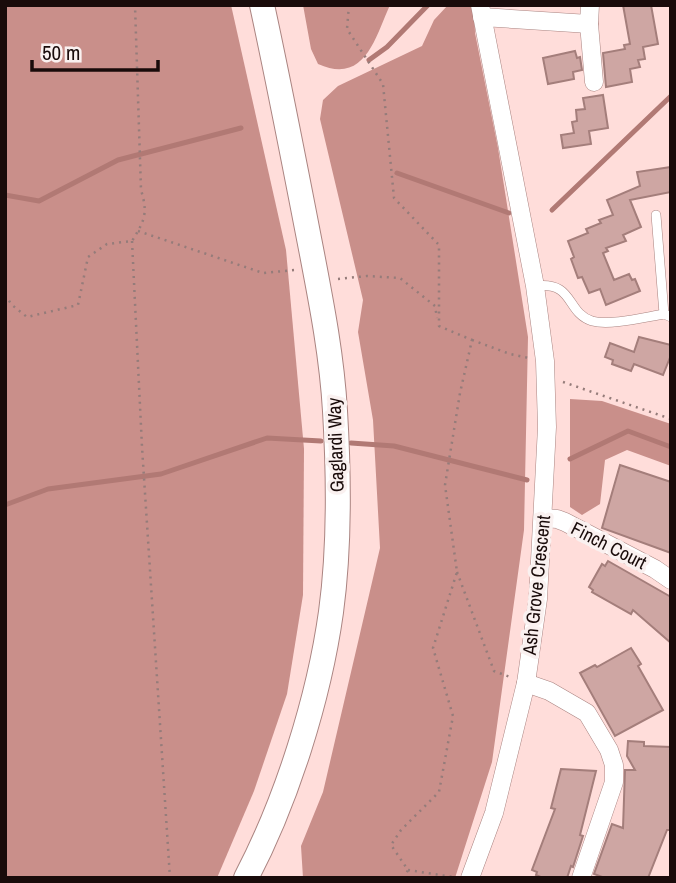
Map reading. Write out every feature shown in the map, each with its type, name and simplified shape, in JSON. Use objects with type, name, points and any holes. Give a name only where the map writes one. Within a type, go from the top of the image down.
[{"type":"main road","name":"Gaglardi Way","points":[[246,878],[284,793],[313,697],[331,612],[338,514],[335,410],[325,323],[296,163],[262,5]]},
{"type":"street","points":[[590,5],[594,82]]},
{"type":"street","name":"Ash Grove Crescent","points":[[470,878],[494,813],[526,683],[538,599],[547,427],[545,361],[535,286],[481,11],[589,24]]},
{"type":"street","name":"Finch Court","points":[[544,518],[565,522],[671,580]]},
{"type":"street","points":[[526,683],[550,691],[587,713],[614,765],[614,782],[581,878]]},
{"type":"lane","points":[[535,286],[553,285],[559,288],[585,317],[593,321],[667,316],[656,215]]},
{"type":"path","points":[[135,5],[141,190],[147,209],[132,241],[142,447],[170,878]]},
{"type":"path","points":[[349,5],[347,29],[383,84],[394,198],[439,245],[439,325]]},
{"type":"path","points":[[138,231],[263,274],[400,278],[435,306],[439,325]]},
{"type":"path","points":[[5,295],[12,305],[27,317],[78,305],[88,257],[107,244],[132,241]]},
{"type":"path","points":[[439,325],[510,354]]},
{"type":"path","points":[[472,340],[445,485],[457,572],[494,671],[526,683]]},
{"type":"path","points":[[559,381],[671,419]]},
{"type":"path","points":[[457,572],[433,648],[453,716],[439,792],[401,830],[391,845],[408,870],[457,878]]},
{"type":"path","points":[[404,878],[408,870]]},
{"type":"shaded area","points":[[5,5],[231,5],[286,250],[304,449],[303,595],[287,694],[254,791],[217,878],[5,878]]},
{"type":"shaded area","points":[[303,5],[390,5],[366,55],[347,68],[334,69],[318,64],[311,49]]},
{"type":"shaded area","points":[[448,5],[474,5],[475,33],[498,148],[528,337],[524,530],[492,762],[455,878],[303,878],[301,846],[323,792],[380,548],[373,420],[358,332],[363,300],[320,119],[323,100],[338,86],[422,46],[434,20]]},
{"type":"shaded area","points":[[570,399],[602,401],[671,424],[671,466],[627,450],[605,460],[600,504],[582,515],[570,507]]},
{"type":"building","points":[[623,5],[651,5],[658,44],[643,47],[645,59],[638,60],[640,67],[630,69],[632,82],[606,87],[603,53],[625,49],[624,45],[630,44]]},
{"type":"building","points":[[575,51],[577,58],[580,57],[582,70],[573,72],[574,79],[548,84],[543,58]]},
{"type":"building","points":[[603,95],[608,128],[589,131],[591,144],[563,148],[561,135],[574,133],[572,122],[577,121],[576,110],[585,109],[583,98]]},
{"type":"building","points":[[671,167],[671,192],[630,200],[641,227],[623,235],[626,241],[606,248],[608,251],[603,253],[614,280],[629,274],[632,280],[635,279],[640,291],[606,305],[600,289],[589,293],[582,277],[578,278],[568,241],[588,233],[586,229],[613,215],[607,200],[640,186],[637,172]]},
{"type":"building","points":[[639,337],[671,345],[671,355],[663,375],[634,364],[631,371],[612,364],[613,360],[605,357],[610,343],[634,352]]},
{"type":"building","points":[[620,465],[671,482],[671,553],[602,528]]},
{"type":"building","points":[[608,561],[671,597],[671,643],[633,610],[631,614],[592,592],[589,587],[602,564],[605,566]]},
{"type":"building","points":[[631,648],[663,710],[615,736],[580,673]]},
{"type":"building","points":[[628,741],[644,742],[644,746],[671,747],[671,830],[667,830],[648,878],[605,878],[594,874],[612,824],[623,828],[625,770],[635,770],[627,756]]},
{"type":"building","points":[[561,769],[596,771],[580,835],[583,836],[573,867],[571,866],[567,878],[543,878],[532,870],[555,809],[551,808]]},
{"type":"waterway","points":[[369,60],[387,47],[428,5]]},
{"type":"waterway","points":[[552,210],[671,96]]},
{"type":"waterway","points":[[5,195],[39,201],[118,160],[241,128]]},
{"type":"waterway","points":[[397,173],[509,213]]},
{"type":"waterway","points":[[570,459],[628,431],[671,447]]},
{"type":"waterway","points":[[5,505],[48,489],[161,474],[267,438],[321,441]]},
{"type":"waterway","points":[[351,443],[394,446],[527,480]]}]
